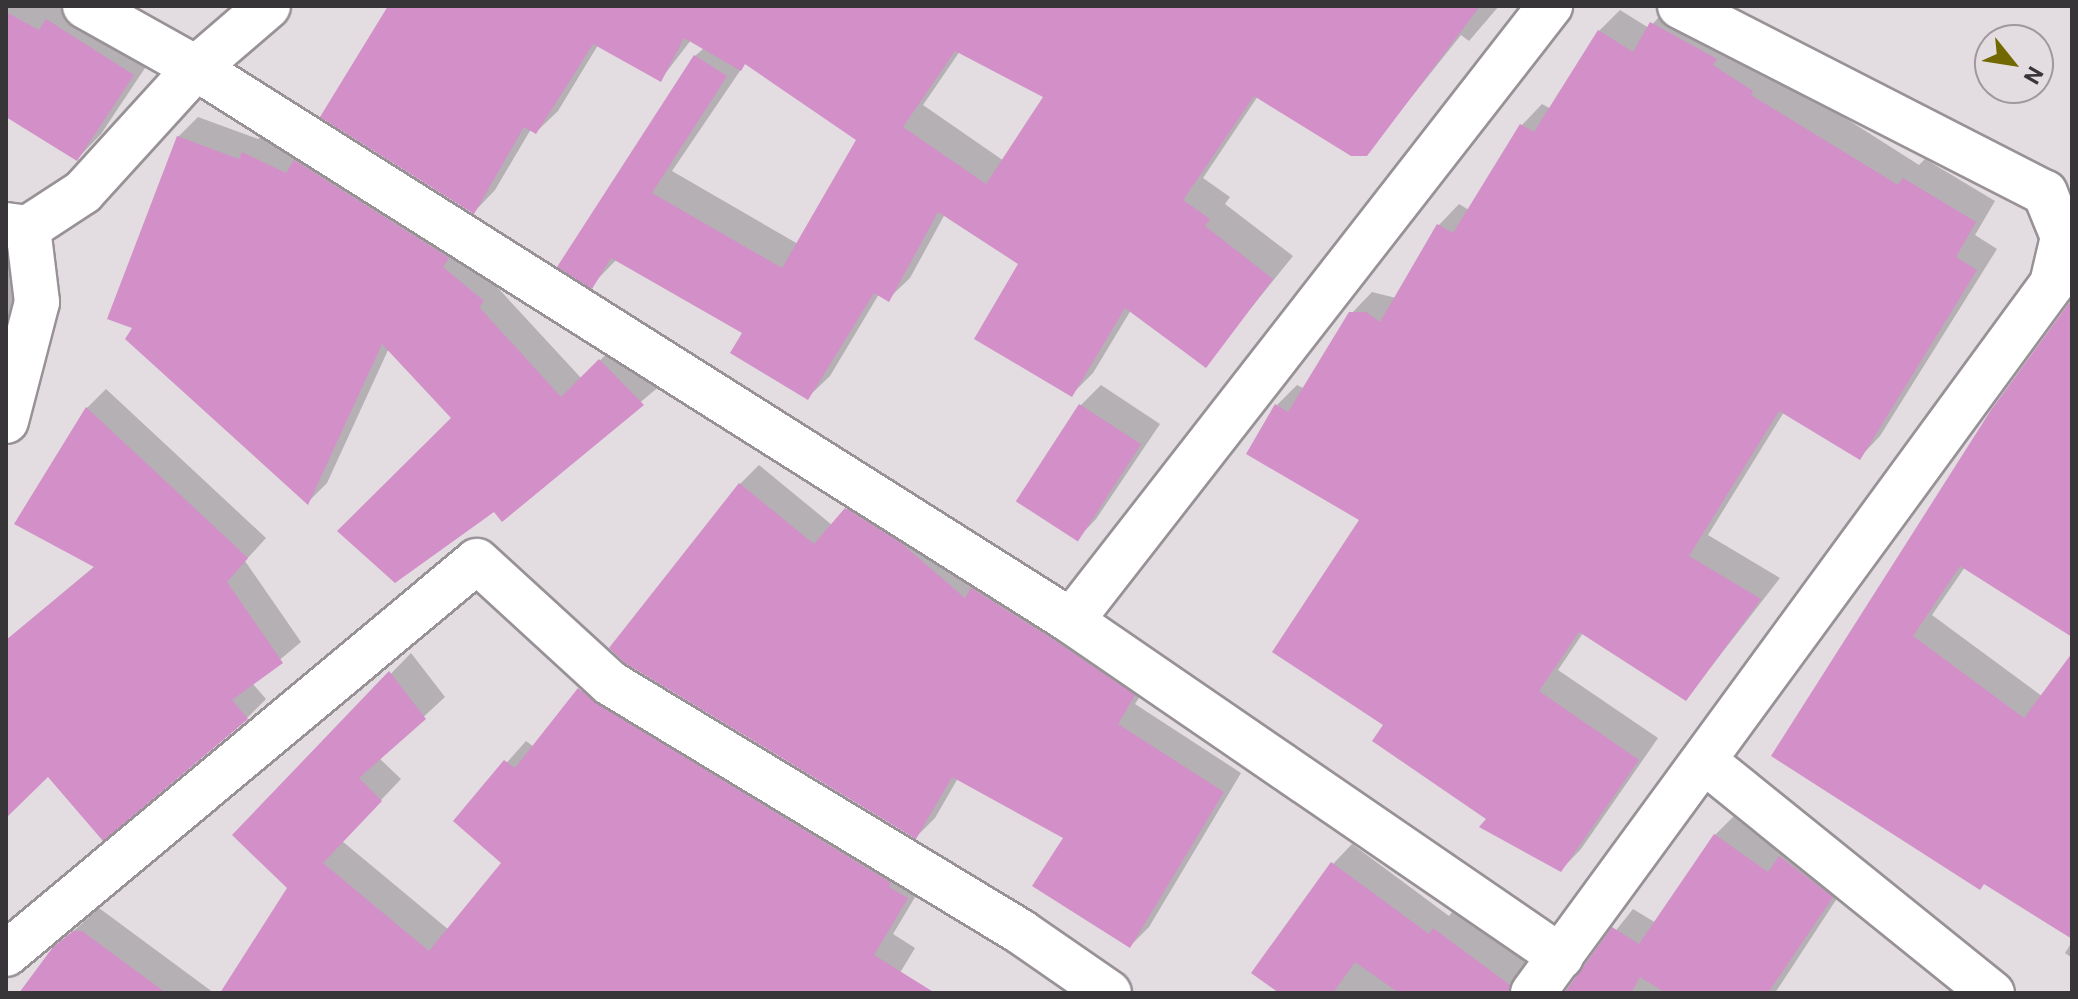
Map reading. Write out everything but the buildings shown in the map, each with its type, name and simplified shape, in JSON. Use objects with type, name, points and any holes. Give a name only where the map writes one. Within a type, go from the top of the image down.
[{"type":"street","points":[[85,6],[196,68],[1071,621],[1561,957]]},
{"type":"street","points":[[6,421],[37,302],[17,226],[83,192],[196,68],[268,6]]},
{"type":"street","points":[[1071,621],[1550,6]]},
{"type":"street","points":[[1533,993],[2052,284],[2063,237],[2045,193],[1680,6]]},
{"type":"street","points":[[6,954],[477,561],[610,683],[1008,923],[1109,993]]},
{"type":"street","points":[[1704,761],[1992,993]]}]
